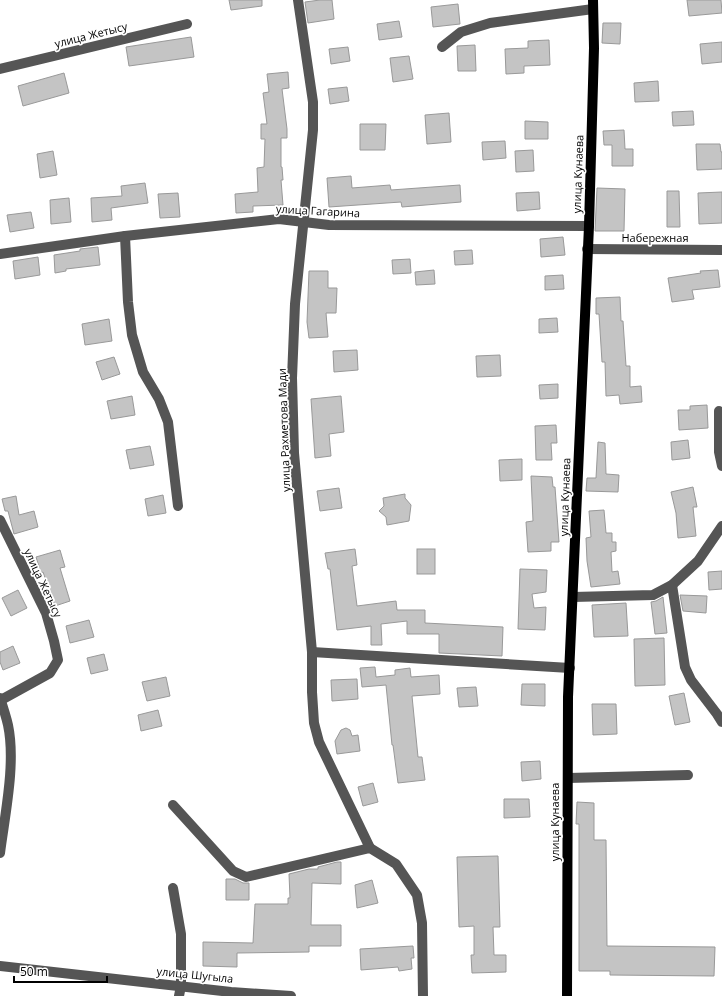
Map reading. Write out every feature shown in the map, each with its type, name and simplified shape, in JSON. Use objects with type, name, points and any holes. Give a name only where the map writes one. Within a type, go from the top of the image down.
[{"type":"main road","name":"улица Кунаева","points":[[567,996],[568,697],[589,226],[594,48],[593,5]]},
{"type":"street","name":"улица Рахметова Мади","points":[[298,0],[313,102],[313,130],[295,304],[292,378],[294,453],[312,652],[314,723],[319,742],[370,848]]},
{"type":"street","points":[[442,47],[462,32],[490,23],[593,5]]},
{"type":"street","name":"улица Жетысу","points":[[0,70],[187,24]]},
{"type":"street","name":"улица Гагарина","points":[[0,254],[125,236],[279,219],[329,225],[589,226]]},
{"type":"street","points":[[125,236],[128,302],[132,335],[143,372],[159,399],[168,422],[178,506]]},
{"type":"street","name":"Набережная","points":[[588,249],[722,250]]},
{"type":"street","points":[[719,411],[720,452],[722,466]]},
{"type":"street","name":"улица Жетысу","points":[[0,520],[46,613],[58,660],[50,673],[0,699]]},
{"type":"street","points":[[573,597],[653,595],[672,585],[698,561],[722,526]]},
{"type":"street","points":[[672,585],[685,667],[691,680],[722,722]]},
{"type":"street","points":[[312,652],[570,668]]},
{"type":"street","points":[[0,699],[8,725],[11,751],[9,783],[0,853]]},
{"type":"street","points":[[568,778],[688,775]]},
{"type":"street","points":[[173,805],[233,871],[246,877],[370,848],[396,864],[417,895],[422,923],[423,996]]},
{"type":"street","points":[[173,888],[181,934],[180,991]]},
{"type":"street","name":"улица Шугыла","points":[[0,966],[180,991],[291,996]]},
{"type":"building","points":[[229,0],[262,0],[262,6],[231,10]]},
{"type":"building","points":[[332,0],[334,19],[308,23],[305,2]]},
{"type":"building","points":[[687,0],[721,0],[722,13],[689,16]]},
{"type":"building","points":[[458,4],[460,24],[433,27],[431,7]]},
{"type":"building","points":[[399,21],[402,37],[379,40],[377,24]]},
{"type":"building","points":[[603,23],[621,23],[620,44],[602,43]]},
{"type":"building","points":[[191,37],[194,57],[129,66],[126,47]]},
{"type":"building","points":[[549,40],[550,65],[524,66],[524,73],[506,74],[505,49],[528,48],[528,41]]},
{"type":"building","points":[[722,42],[722,62],[702,64],[700,44]]},
{"type":"building","points":[[475,45],[476,71],[458,71],[457,46]]},
{"type":"building","points":[[348,47],[350,61],[331,64],[329,49]]},
{"type":"building","points":[[409,56],[413,79],[393,82],[390,58]]},
{"type":"building","points":[[288,72],[289,88],[282,89],[287,129],[287,138],[281,138],[281,167],[283,180],[281,180],[283,205],[253,206],[253,212],[236,213],[235,194],[258,192],[257,168],[264,167],[265,139],[261,139],[261,124],[267,124],[263,93],[269,92],[267,74]]},
{"type":"building","points":[[64,73],[69,93],[23,106],[18,86]]},
{"type":"building","points":[[658,81],[659,101],[635,102],[634,83]]},
{"type":"building","points":[[347,87],[349,101],[330,104],[328,89]]},
{"type":"building","points":[[693,111],[694,125],[673,126],[672,112]]},
{"type":"building","points":[[449,113],[451,142],[427,144],[425,115]]},
{"type":"building","points":[[525,121],[548,122],[548,139],[525,139]]},
{"type":"building","points":[[360,124],[386,124],[385,150],[360,150]]},
{"type":"building","points":[[624,130],[625,149],[633,149],[633,166],[612,166],[612,145],[604,145],[603,131]]},
{"type":"building","points":[[505,141],[506,158],[483,160],[482,142]]},
{"type":"building","points":[[696,144],[720,144],[722,152],[722,169],[697,170]]},
{"type":"building","points":[[533,150],[534,171],[516,172],[515,151]]},
{"type":"building","points":[[53,151],[57,175],[40,178],[37,154]]},
{"type":"building","points":[[351,176],[352,188],[390,185],[391,190],[460,185],[461,202],[402,207],[401,202],[329,207],[327,178]]},
{"type":"building","points":[[145,183],[148,203],[111,208],[112,220],[92,222],[91,198],[122,196],[121,186]]},
{"type":"building","points":[[597,188],[625,189],[624,231],[595,231]]},
{"type":"building","points":[[667,191],[679,191],[680,227],[667,227]]},
{"type":"building","points":[[539,192],[540,209],[517,211],[516,193]]},
{"type":"building","points":[[722,192],[722,223],[699,224],[698,193]]},
{"type":"building","points":[[178,193],[180,217],[160,218],[158,194]]},
{"type":"building","points":[[69,198],[71,222],[51,224],[50,200]]},
{"type":"building","points":[[31,212],[34,228],[10,232],[7,215]]},
{"type":"building","points":[[563,237],[565,255],[541,257],[540,239]]},
{"type":"building","points":[[98,247],[100,265],[66,269],[66,271],[55,273],[54,255],[80,251],[80,249]]},
{"type":"building","points":[[472,250],[473,264],[455,265],[454,251]]},
{"type":"building","points":[[38,257],[40,275],[15,279],[13,261]]},
{"type":"building","points":[[410,259],[411,273],[393,274],[392,260]]},
{"type":"building","points":[[434,270],[435,284],[416,285],[415,272]]},
{"type":"building","points":[[718,270],[720,287],[692,290],[694,299],[672,302],[668,278],[701,273],[700,271]]},
{"type":"building","points":[[309,271],[328,271],[328,288],[337,288],[336,313],[326,313],[328,337],[309,338],[307,322]]},
{"type":"building","points":[[563,275],[564,289],[545,290],[545,276]]},
{"type":"building","points":[[620,297],[626,366],[630,366],[630,387],[641,386],[642,402],[620,404],[619,395],[606,396],[605,362],[602,362],[599,314],[596,314],[596,298]]},
{"type":"building","points":[[557,318],[558,332],[539,333],[539,319]]},
{"type":"building","points":[[109,319],[112,341],[85,345],[82,324]]},
{"type":"building","points":[[357,350],[358,370],[334,372],[333,351]]},
{"type":"building","points":[[500,355],[501,376],[477,377],[476,356]]},
{"type":"building","points":[[114,357],[120,374],[102,380],[96,362]]},
{"type":"building","points":[[558,384],[558,398],[540,399],[539,385]]},
{"type":"building","points":[[132,396],[135,415],[111,419],[107,401]]},
{"type":"building","points":[[341,396],[344,432],[329,434],[331,456],[315,458],[311,399]]},
{"type":"building","points":[[707,405],[708,428],[679,430],[678,410],[690,410],[690,406]]},
{"type":"building","points":[[556,425],[557,443],[551,443],[552,460],[536,460],[535,426]]},
{"type":"building","points":[[688,440],[690,458],[672,460],[671,442]]},
{"type":"building","points":[[598,442],[605,443],[606,474],[619,475],[618,492],[586,491],[587,478],[596,478]]},
{"type":"building","points":[[150,446],[154,465],[130,469],[126,450]]},
{"type":"building","points":[[522,459],[522,480],[500,481],[499,460]]},
{"type":"building","points":[[531,476],[552,477],[553,487],[555,487],[559,542],[551,542],[551,551],[528,552],[526,522],[533,521]]},
{"type":"building","points":[[693,487],[697,507],[693,507],[696,536],[678,538],[676,513],[671,492]]},
{"type":"building","points":[[339,488],[342,508],[320,511],[317,491]]},
{"type":"building","points":[[405,494],[405,498],[411,505],[409,521],[387,525],[386,517],[379,511],[384,506],[383,498]]},
{"type":"building","points":[[163,495],[166,513],[148,516],[145,499]]},
{"type":"building","points":[[16,496],[19,515],[34,511],[38,527],[14,534],[8,511],[5,511],[2,499]]},
{"type":"building","points":[[604,510],[606,533],[612,533],[612,542],[616,542],[616,551],[611,552],[612,572],[618,571],[620,584],[591,587],[587,561],[586,538],[591,537],[589,511]]},
{"type":"building","points":[[355,549],[357,565],[352,566],[357,606],[396,601],[397,610],[425,610],[425,623],[503,627],[502,656],[439,653],[439,634],[407,634],[407,621],[381,624],[382,645],[371,645],[371,626],[337,630],[330,569],[328,569],[325,553]]},
{"type":"building","points":[[417,549],[435,549],[435,574],[417,574]]},
{"type":"building","points":[[60,550],[65,567],[60,568],[70,601],[55,606],[36,557]]},
{"type":"building","points":[[520,569],[547,570],[546,592],[532,594],[534,608],[546,607],[545,630],[518,629]]},
{"type":"building","points":[[722,571],[722,589],[709,590],[708,572]]},
{"type":"building","points":[[18,590],[27,608],[11,616],[2,598]]},
{"type":"building","points":[[680,595],[707,596],[706,613],[683,611]]},
{"type":"building","points":[[663,597],[667,633],[655,634],[651,602]]},
{"type":"building","points":[[626,603],[628,636],[594,637],[592,605]]},
{"type":"building","points":[[89,620],[94,637],[70,643],[66,626]]},
{"type":"building","points":[[664,638],[665,685],[635,686],[634,639]]},
{"type":"building","points":[[13,646],[20,663],[3,670],[0,662],[0,652]]},
{"type":"building","points":[[104,654],[108,670],[91,674],[87,658]]},
{"type":"building","points":[[375,667],[376,677],[395,675],[395,670],[410,668],[411,677],[439,675],[440,694],[412,696],[418,757],[422,757],[425,780],[398,783],[392,745],[386,685],[362,687],[360,668]]},
{"type":"building","points":[[166,677],[170,696],[147,701],[142,682]]},
{"type":"building","points":[[357,679],[358,699],[332,701],[331,680]]},
{"type":"building","points":[[522,684],[545,684],[545,706],[521,705]]},
{"type":"building","points":[[476,687],[478,706],[459,707],[457,688]]},
{"type":"building","points":[[684,693],[690,722],[675,725],[669,696]]},
{"type":"building","points":[[592,704],[616,704],[617,734],[593,735]]},
{"type":"building","points":[[158,710],[162,726],[141,731],[138,715]]},
{"type":"building","points":[[346,728],[350,730],[352,736],[358,735],[360,751],[337,754],[335,741],[341,730]]},
{"type":"building","points":[[540,761],[541,779],[522,781],[521,762]]},
{"type":"building","points":[[373,783],[378,802],[363,806],[358,787]]},
{"type":"building","points":[[504,799],[529,799],[530,817],[504,818]]},
{"type":"building","points":[[577,802],[594,803],[594,840],[606,840],[607,946],[715,947],[714,976],[610,975],[610,971],[579,971],[579,824],[576,824]]},
{"type":"building","points":[[498,856],[500,927],[493,927],[494,955],[506,955],[506,972],[472,973],[471,955],[474,955],[474,926],[459,927],[457,857]]},
{"type":"building","points":[[341,862],[341,884],[312,883],[311,925],[341,925],[341,946],[309,946],[309,952],[237,953],[237,967],[203,966],[203,942],[253,943],[255,904],[288,904],[288,898],[290,898],[289,874],[309,869],[318,869],[318,867]]},
{"type":"building","points":[[226,879],[235,879],[243,883],[249,883],[249,900],[226,900]]},
{"type":"building","points":[[372,880],[378,903],[357,908],[355,885]]},
{"type":"building","points":[[413,946],[414,958],[411,958],[412,969],[399,971],[398,967],[361,970],[360,949]]}]
